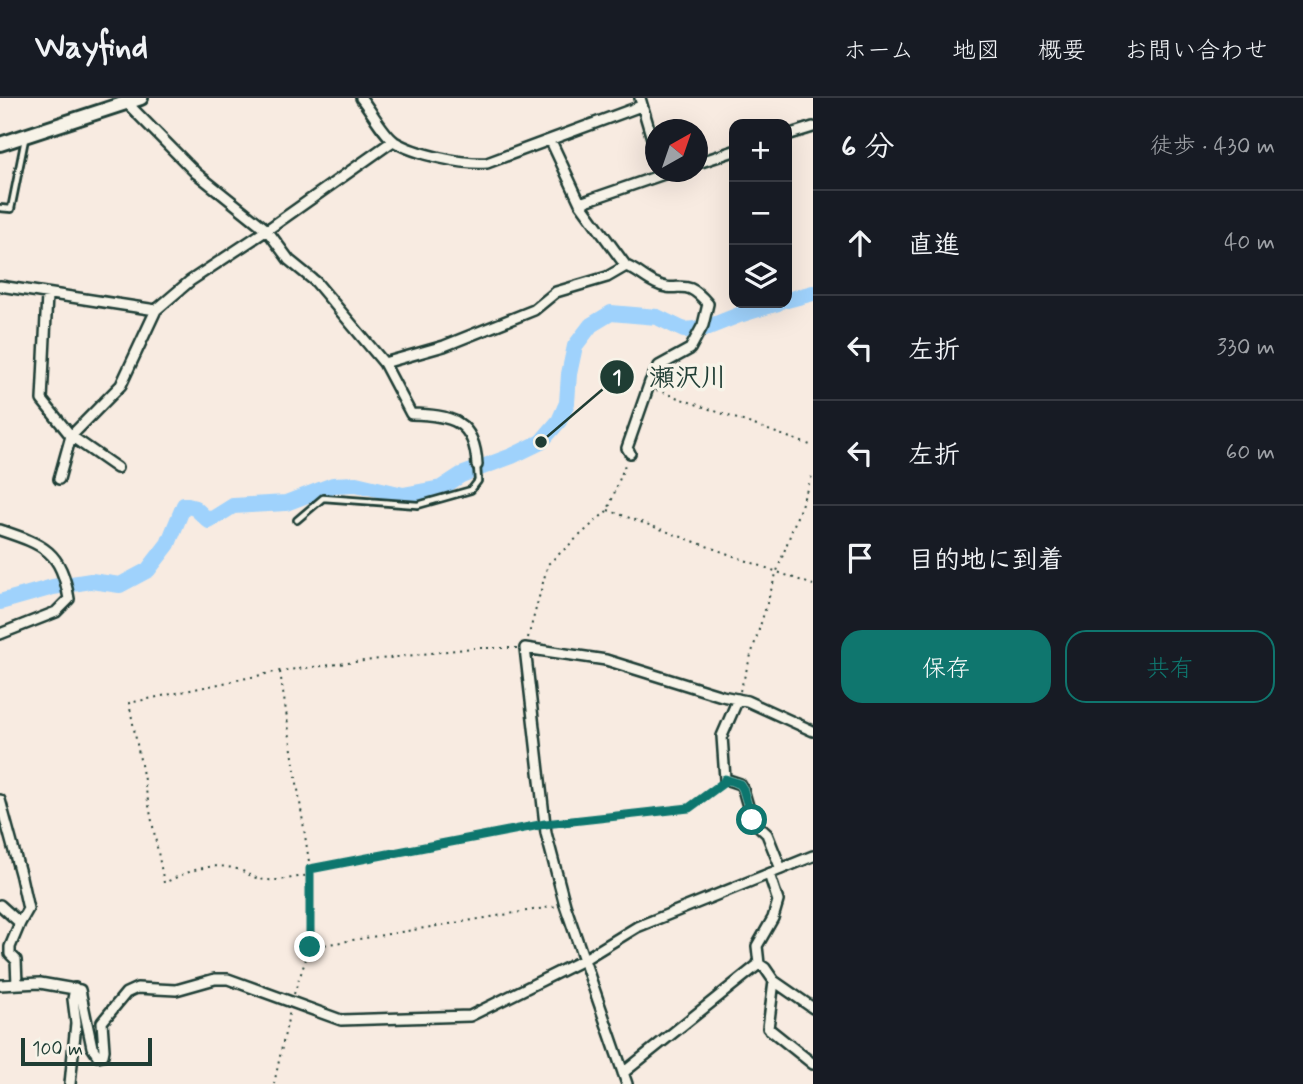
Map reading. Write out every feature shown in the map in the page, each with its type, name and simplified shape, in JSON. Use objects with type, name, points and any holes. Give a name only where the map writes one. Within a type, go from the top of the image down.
[{"type":"main road","points":[[0,144],[119,101],[141,98]]},
{"type":"street","points":[[360,98],[393,141],[448,160],[470,164],[487,163],[551,141],[641,102],[646,119]]},
{"type":"street","points":[[119,101],[196,173],[267,230],[289,260],[316,282],[384,363],[411,414],[440,415],[461,424],[474,439],[477,465]]},
{"type":"street","points":[[792,133],[813,127]]},
{"type":"street","points":[[59,479],[71,436],[121,385],[156,310],[190,281],[393,141]]},
{"type":"street","points":[[551,141],[580,203],[626,267],[636,270],[656,284],[673,288],[686,286],[697,291],[708,304],[703,325],[690,349],[659,366],[650,382],[627,448],[630,453]]},
{"type":"street","points":[[708,160],[729,153]]},
{"type":"street","points":[[580,203],[645,179]]},
{"type":"street","points":[[384,363],[444,346],[534,310],[556,292],[607,277],[626,267]]},
{"type":"street","points":[[0,286],[156,310]]},
{"type":"street","points":[[47,295],[42,400],[71,436],[117,468]]},
{"type":"street","points":[[0,530],[44,547],[55,557],[65,576],[69,599],[56,612],[0,634]]},
{"type":"street","points":[[627,1084],[565,905],[545,824],[525,648],[606,660],[747,701],[813,731]]},
{"type":"street","points":[[738,699],[722,736],[725,779],[740,784],[752,820],[768,834],[781,869]]},
{"type":"street","points":[[0,800],[2,817],[22,877],[28,909],[10,947],[10,954],[16,960],[17,984]]},
{"type":"street","points":[[0,985],[40,983],[80,990],[92,1047],[98,1056],[103,1055],[104,1050],[102,1022],[126,993],[137,988],[176,990],[215,979],[229,979],[341,1020],[470,1016],[583,960],[637,927],[813,856]]},
{"type":"street","points":[[769,874],[778,901],[773,918],[757,946],[759,964],[774,981],[813,1008]]},
{"type":"street","points":[[0,905],[20,923]]},
{"type":"street","points":[[624,1073],[759,964]]},
{"type":"street","points":[[774,981],[768,1028],[813,1064]]},
{"type":"street","points":[[70,1084],[76,1023],[73,999],[75,988]]},
{"type":"lane","points":[[0,208],[11,209],[26,135]]},
{"type":"lane","points":[[297,520],[323,498],[418,505],[445,498],[471,490],[478,481],[477,465]]},
{"type":"path","points":[[654,390],[813,446]]},
{"type":"path","points":[[310,875],[270,880],[250,877],[239,869],[212,866],[197,867],[164,883],[129,703],[280,671],[473,648],[525,648],[548,564],[608,510],[630,453]]},
{"type":"path","points":[[738,699],[777,571],[813,473]]},
{"type":"path","points":[[608,510],[813,585]]},
{"type":"path","points":[[274,1084],[292,1001],[310,947],[310,869],[280,671]]},
{"type":"path","points":[[310,869],[545,824],[689,808],[725,779]]},
{"type":"path","points":[[310,947],[565,905]]},
{"type":"waterway","points":[[792,299],[813,293]]},
{"type":"waterway","points":[[0,602],[53,587],[91,581],[120,585],[148,570],[168,544],[184,505],[195,508],[209,521],[233,506],[286,503],[333,485],[356,484],[403,495],[441,488],[461,475],[541,442],[559,421],[567,403],[575,346],[591,325],[611,313],[657,317],[684,330],[706,328],[762,308]]},
{"type":"place","name":"瀬沢川","points":[[541,442]]},
{"type":"route","points":[[310,947],[310,869],[545,824],[689,808],[725,779],[740,784],[746,794],[752,820]]}]
